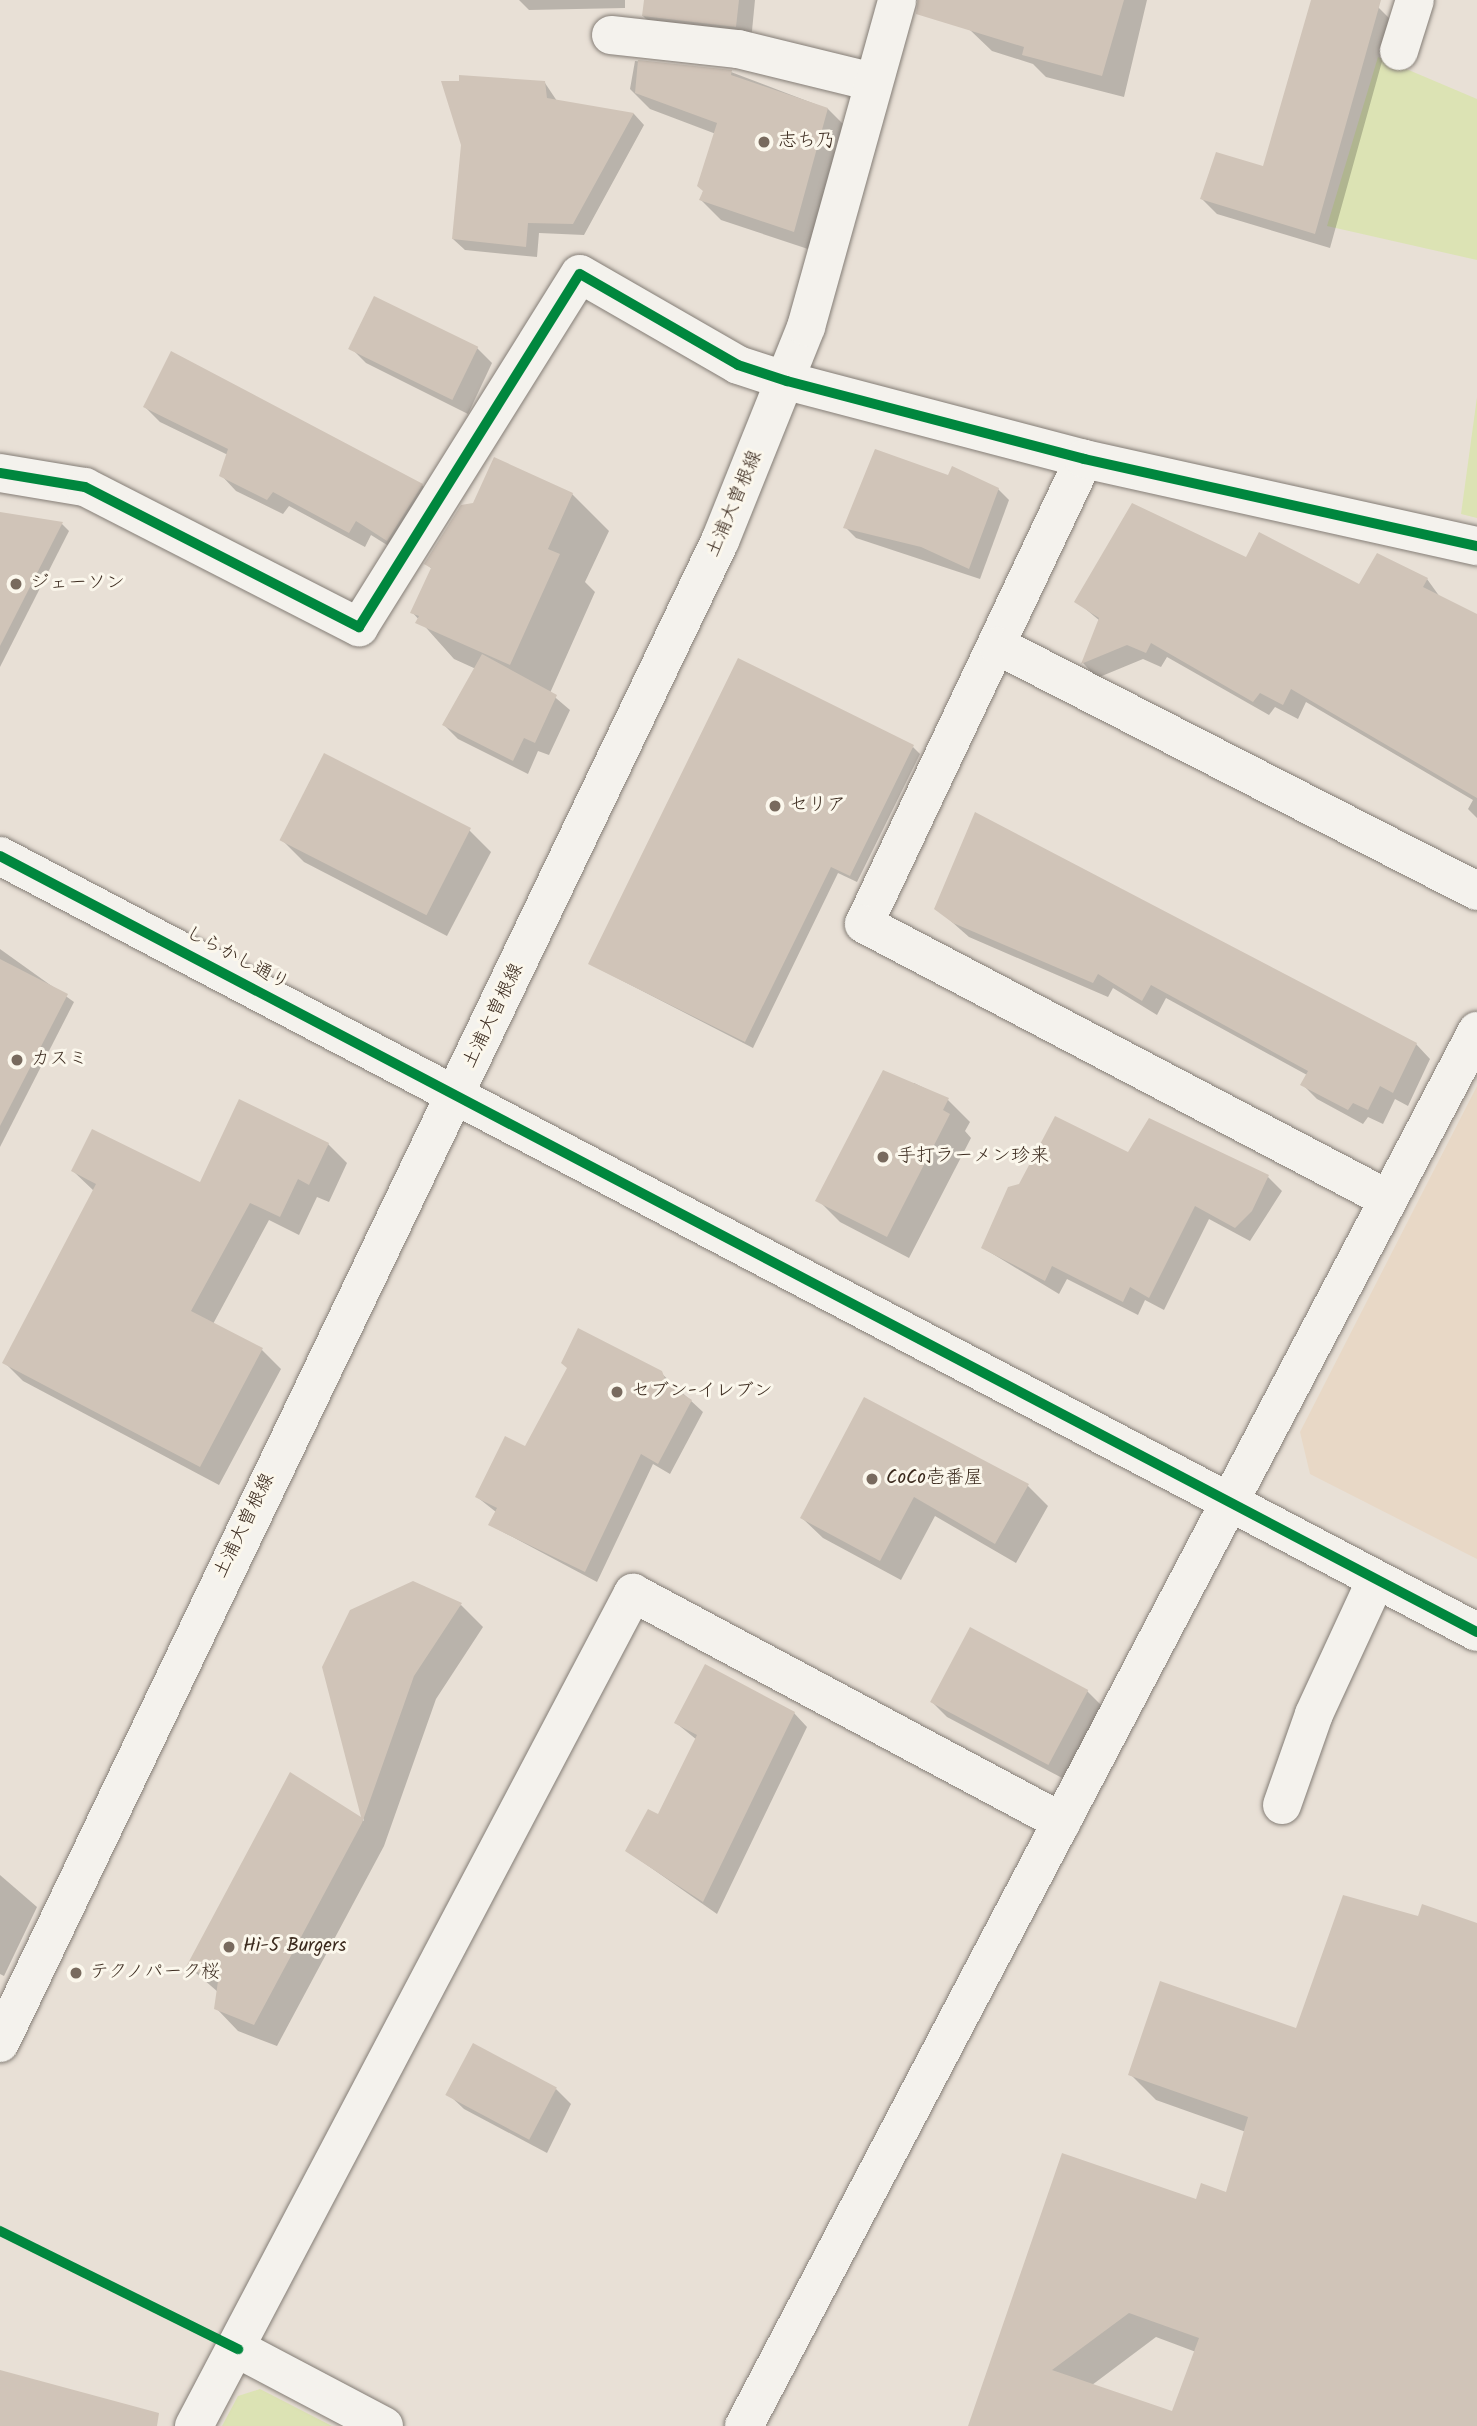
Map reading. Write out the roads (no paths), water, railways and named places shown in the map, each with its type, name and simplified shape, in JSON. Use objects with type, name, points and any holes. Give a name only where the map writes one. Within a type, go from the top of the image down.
[{"type":"street","name":"土浦大曽根線","points":[[0,2043],[720,541],[787,381],[897,0]]},
{"type":"street","points":[[1399,51],[1415,0]]},
{"type":"street","points":[[611,35],[738,49],[873,82]]},
{"type":"street","points":[[0,473],[85,486],[359,627],[580,274],[738,365],[787,381],[1084,459],[1477,546]]},
{"type":"street","points":[[1084,459],[998,646],[864,924],[1386,1198]]},
{"type":"street","points":[[998,646],[1477,891]]},
{"type":"street","name":"しらかし通り","points":[[0,856],[457,1094],[1228,1504],[1477,1632]]},
{"type":"street","points":[[744,2426],[1386,1198],[1477,1031]]},
{"type":"street","points":[[1282,1805],[1314,1714],[1376,1580]]},
{"type":"street","points":[[194,2426],[238,2349],[633,1593],[1062,1822]]},
{"type":"street","points":[[238,2349],[384,2426]]},
{"type":"place","name":"志ち乃","points":[[764,142]]},
{"type":"place","name":"ジェーソン","points":[[16,584]]},
{"type":"place","name":"セリア","points":[[775,806]]},
{"type":"place","name":"カスミ","points":[[17,1060]]},
{"type":"place","name":"手打ラーメン珍来","points":[[883,1157]]},
{"type":"place","name":"セブン-イレブン","points":[[617,1392]]},
{"type":"place","name":"CoCo壱番屋","points":[[872,1479]]},
{"type":"place","name":"Hi-5 Burgers","points":[[229,1947]]},
{"type":"place","name":"テクノパーク桜","points":[[76,1973]]}]
